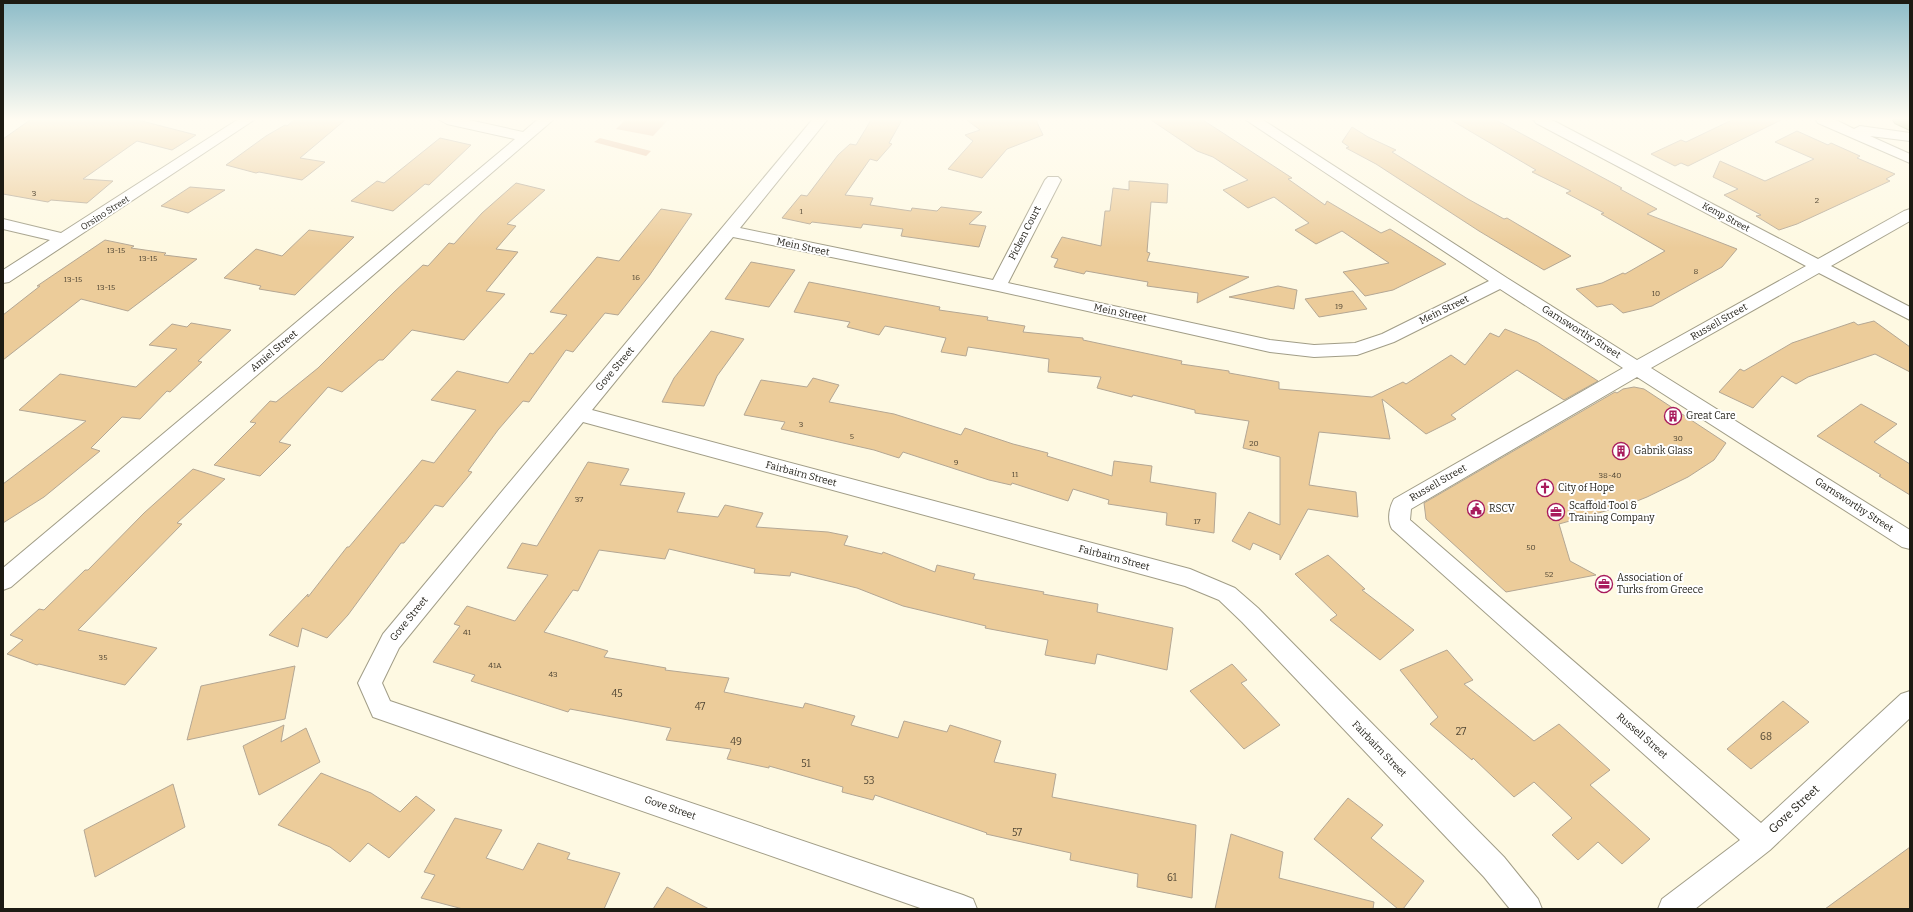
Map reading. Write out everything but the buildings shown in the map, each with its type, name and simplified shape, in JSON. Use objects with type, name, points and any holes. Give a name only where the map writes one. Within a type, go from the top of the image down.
[{"type":"street","name":"Orsino Street","points":[[3,278],[182,163]]},
{"type":"street","name":"Amiel Street","points":[[3,582],[496,163]]},
{"type":"street","name":"Gove Street","points":[[785,163],[391,641],[370,683],[382,709],[964,909]]},
{"type":"street","name":"Garnsworthy Street","points":[[1317,163],[1501,282],[1910,541]]},
{"type":"street","name":"Kemp Street","points":[[1622,163],[1910,314]]},
{"type":"street","name":"Picken Court","points":[[998,286],[1053,180]]},
{"type":"street","name":"Russell Street","points":[[1762,840],[1400,523],[1401,505],[1638,368],[1910,214]]},
{"type":"street","points":[[3,224],[64,239]]},
{"type":"street","name":"Mein Street","points":[[729,232],[998,286],[1270,346],[1314,351],[1357,349],[1388,338],[1501,282]]},
{"type":"street","name":"Fairbairn Street","points":[[579,413],[602,422],[1190,578],[1227,594],[1256,621],[1494,867],[1528,909]]},
{"type":"street","name":"Gove Street","points":[[1672,909],[1762,840],[1910,702]]},
{"type":"place","name":"Great Care","points":[[1673,416]]},
{"type":"place","name":"Gabrik Glass","points":[[1621,451]]},
{"type":"place","name":"City of Hope","points":[[1545,488]]},
{"type":"place","name":"RSCV","points":[[1476,509]]},
{"type":"place","name":"Scaffold Tool & Training Company","points":[[1556,512]]},
{"type":"place","name":"Association of Turks from Greece","points":[[1604,584]]}]
